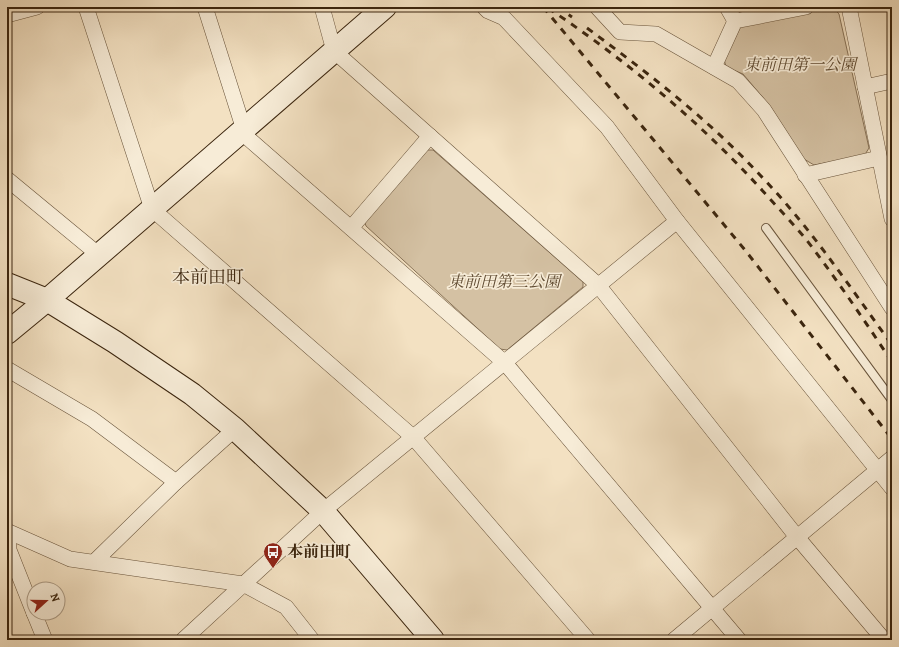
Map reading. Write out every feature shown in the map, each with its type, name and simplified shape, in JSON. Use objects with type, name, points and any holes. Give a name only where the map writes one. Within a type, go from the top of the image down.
[{"type":"street","points":[[7,15],[37,7]]},
{"type":"street","points":[[86,7],[152,209],[413,437],[588,640]]},
{"type":"street","points":[[205,7],[243,131],[505,363],[739,640]]},
{"type":"street","points":[[322,7],[334,51],[598,285],[797,537],[884,640]]},
{"type":"street","points":[[7,333],[385,7]]},
{"type":"street","points":[[484,7],[488,11],[504,18],[607,127],[677,221],[892,488]]},
{"type":"street","points":[[597,7],[620,32],[656,34],[738,81],[764,110],[892,308]]},
{"type":"street","points":[[727,7],[735,21]]},
{"type":"street","points":[[735,21],[806,7]]},
{"type":"street","points":[[849,7],[892,219]]},
{"type":"street","points":[[714,67],[735,21]]},
{"type":"street","points":[[865,87],[892,82]]},
{"type":"street","points":[[351,228],[430,136]]},
{"type":"street","points":[[805,175],[879,158]]},
{"type":"street","points":[[7,179],[99,255]]},
{"type":"street","points":[[183,640],[323,512],[677,221]]},
{"type":"street","points":[[7,284],[47,300],[146,362],[192,394],[235,429],[323,512],[433,640]]},
{"type":"street","points":[[7,369],[92,419],[176,482]]},
{"type":"street","points":[[94,562],[176,482],[235,429]]},
{"type":"street","points":[[674,640],[892,458]]},
{"type":"street","points":[[26,593],[9,550],[8,532],[70,558],[243,584],[286,607],[312,640]]},
{"type":"street","points":[[37,621],[45,640]]},
{"type":"lane","points":[[766,228],[892,400]]},
{"type":"green space","name":"東前田第一公園","points":[[833,7],[839,14],[869,148],[864,156],[814,165],[804,159],[770,106],[743,74],[726,67],[724,59],[741,26]]},
{"type":"green space","name":"東前田第三公園","points":[[427,150],[433,150],[583,282],[583,287],[507,350],[500,349],[366,226],[364,220]]},
{"type":"railway","points":[[543,7],[745,250],[892,439]]},
{"type":"railway","points":[[557,7],[572,17]]},
{"type":"railway","points":[[548,8],[637,73],[693,121],[745,172],[805,238],[839,284],[892,362]]},
{"type":"railway","points":[[587,28],[677,97],[740,154],[796,215],[813,236],[892,345]]},
{"type":"place","name":"本前田町","points":[[273,569]]},
{"type":"district","name":"本前田町","points":[[208,277]]}]
